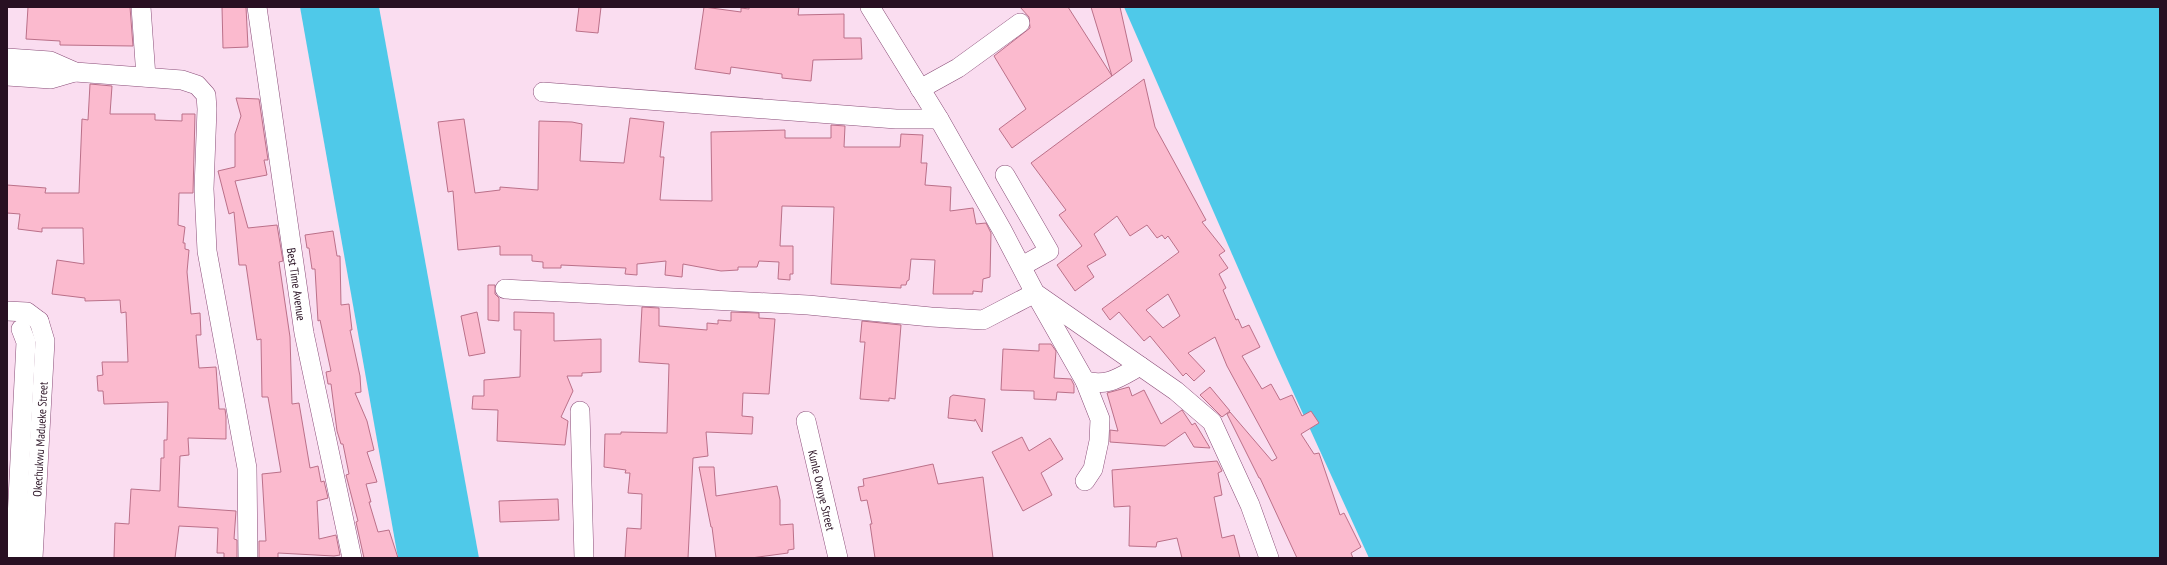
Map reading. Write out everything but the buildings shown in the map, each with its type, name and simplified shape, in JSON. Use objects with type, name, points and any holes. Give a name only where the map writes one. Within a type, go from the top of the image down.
[{"type":"street","points":[[141,7],[146,77]]},
{"type":"street","name":"Best Time Avenue","points":[[256,7],[304,333],[352,558]]},
{"type":"street","points":[[870,7],[939,119],[1085,381],[1100,419],[1099,441],[1093,469],[1085,481]]},
{"type":"street","points":[[920,89],[958,68],[1020,23]]},
{"type":"street","points":[[7,58],[50,61],[74,72],[182,80],[197,85],[206,95],[207,109],[204,189],[208,251],[246,468],[248,558]]},
{"type":"street","points":[[7,76],[51,79],[74,72]]},
{"type":"street","points":[[543,92],[896,119],[939,119]]},
{"type":"street","points":[[1005,175],[1049,251],[1022,266]]},
{"type":"street","points":[[504,289],[808,305],[931,317],[983,320],[1035,293]]},
{"type":"street","points":[[1035,293],[1176,391],[1212,422],[1250,505],[1269,558]]},
{"type":"street","points":[[7,311],[27,312],[39,322]]},
{"type":"street","points":[[14,327],[39,322]]},
{"type":"street","name":"Okechukwu Madueke Street","points":[[33,558],[45,341],[39,322]]},
{"type":"street","name":"Okechukwu Madueke Street","points":[[14,327],[26,342],[14,558]]},
{"type":"street","points":[[1085,381],[1099,385],[1118,378],[1140,366]]},
{"type":"street","points":[[580,411],[584,558]]},
{"type":"street","name":"Kunle Owuye Street","points":[[806,421],[838,558]]},
{"type":"street","points":[[21,432],[40,433]]},
{"type":"water","points":[[300,7],[379,7],[479,558],[398,558]]},
{"type":"water","points":[[1124,7],[2160,7],[2160,558],[1369,558],[1277,357]]}]
